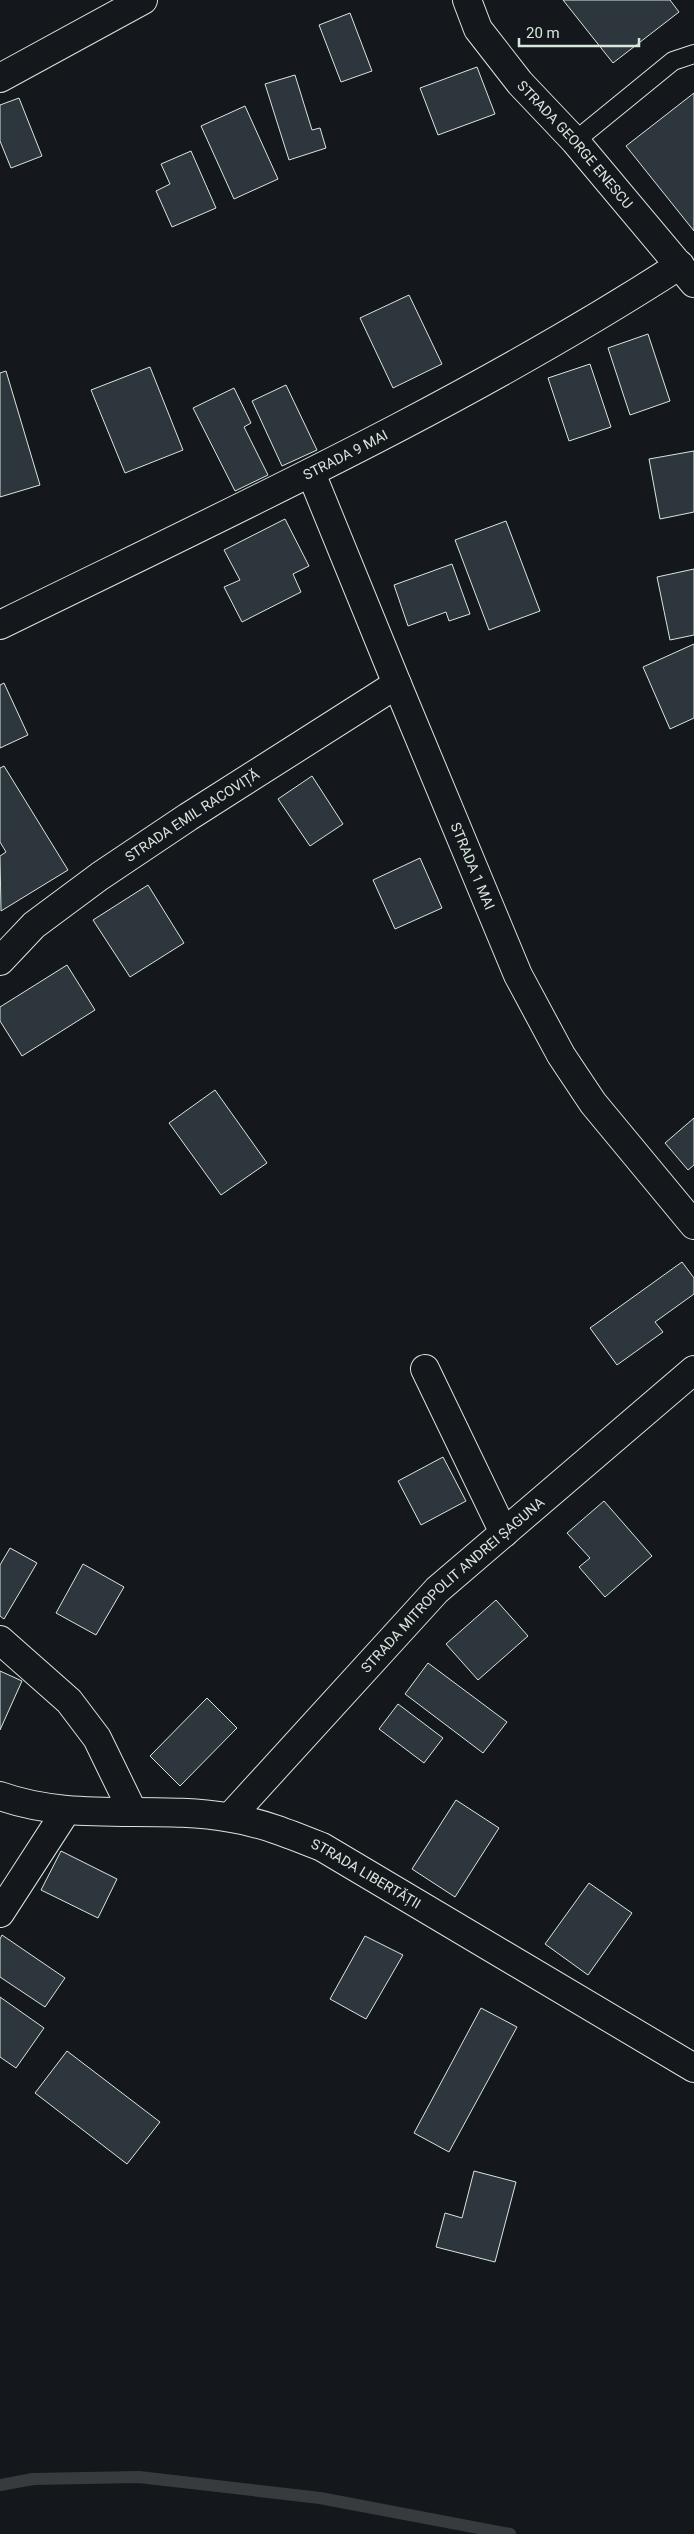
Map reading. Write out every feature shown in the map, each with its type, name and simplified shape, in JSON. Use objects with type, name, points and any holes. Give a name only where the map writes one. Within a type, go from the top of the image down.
[{"type":"street","points":[[0,78],[143,0]]},
{"type":"street","name":"STRADA GEORGE ENESCU","points":[[467,0],[478,29],[520,83],[575,141],[687,274]]},
{"type":"street","name":"STRADA 9 MAI","points":[[0,625],[311,473],[595,320],[687,274]]},
{"type":"street","name":"STRADA 1 MAI","points":[[311,473],[518,974],[561,1055],[618,1134],[694,1225]]},
{"type":"street","name":"STRADA EMIL RACOVIȚĂ","points":[[0,961],[34,925],[100,876],[188,817],[397,684]]},
{"type":"street","points":[[425,1369],[504,1533]]},
{"type":"street","name":"STRADA MITROPOLIT ANDREI ȘAGUNA","points":[[230,1817],[437,1590],[694,1370]]},
{"type":"street","points":[[0,1640],[69,1701],[97,1738],[133,1812]]},
{"type":"street","name":"STRADA LIBERTĂȚII","points":[[0,1796],[22,1804],[66,1811],[230,1817],[278,1829],[322,1847],[694,2068]]},
{"type":"street","points":[[0,1913],[66,1811]]},
{"type":"lane","points":[[575,141],[673,61],[694,54]]},
{"type":"building","points":[[563,0],[670,0],[679,12],[613,63]]},
{"type":"building","points":[[350,13],[372,71],[341,82],[319,25]]},
{"type":"building","points":[[477,67],[495,114],[438,135],[420,88]]},
{"type":"building","points":[[295,75],[312,130],[320,128],[326,148],[289,160],[265,84]]},
{"type":"building","points":[[694,93],[694,231],[626,146]]},
{"type":"building","points":[[19,98],[42,156],[11,168],[0,141],[0,105]]},
{"type":"building","points":[[245,106],[278,179],[234,199],[201,126]]},
{"type":"building","points":[[191,151],[216,208],[172,227],[156,191],[170,184],[161,164]]},
{"type":"building","points":[[409,295],[442,364],[393,388],[360,318]]},
{"type":"building","points":[[648,334],[670,401],[630,415],[608,348]]},
{"type":"building","points":[[590,364],[611,427],[569,441],[548,378]]},
{"type":"building","points":[[150,367],[183,450],[125,473],[91,390]]},
{"type":"building","points":[[6,371],[40,485],[0,497],[0,373]]},
{"type":"building","points":[[286,385],[317,450],[282,466],[252,401]]},
{"type":"building","points":[[234,388],[251,423],[244,427],[268,475],[235,491],[193,408]]},
{"type":"building","points":[[694,451],[694,512],[660,519],[649,459]]},
{"type":"building","points":[[285,519],[309,566],[293,574],[301,592],[242,622],[224,587],[240,580],[224,550]]},
{"type":"building","points":[[506,521],[540,611],[489,630],[455,540]]},
{"type":"building","points":[[452,564],[470,614],[449,621],[446,612],[408,626],[394,585]]},
{"type":"building","points":[[694,569],[694,635],[670,640],[657,577]]},
{"type":"building","points":[[694,644],[694,718],[670,729],[643,667]]},
{"type":"building","points":[[4,683],[28,735],[0,748],[0,685]]},
{"type":"building","points":[[4,766],[68,870],[1,911],[0,856],[6,852],[0,842],[0,768]]},
{"type":"building","points":[[312,776],[343,824],[310,846],[278,799]]},
{"type":"building","points":[[420,858],[442,908],[395,929],[373,880]]},
{"type":"building","points":[[148,885],[184,943],[130,977],[93,920]]},
{"type":"building","points":[[67,965],[95,1010],[22,1056],[0,1021],[0,1007]]},
{"type":"building","points":[[215,1090],[267,1163],[221,1195],[169,1123]]},
{"type":"building","points":[[694,1118],[694,1165],[688,1170],[665,1143]]},
{"type":"building","points":[[682,1262],[694,1278],[694,1294],[655,1322],[663,1332],[617,1365],[590,1328]]},
{"type":"building","points":[[443,1457],[466,1501],[421,1525],[398,1481]]},
{"type":"building","points":[[604,1501],[652,1556],[605,1597],[579,1567],[590,1558],[567,1533]]},
{"type":"building","points":[[10,1548],[37,1563],[4,1619],[0,1616],[0,1565]]},
{"type":"building","points":[[83,1564],[124,1587],[96,1635],[56,1613]]},
{"type":"building","points":[[496,1600],[528,1636],[478,1680],[446,1644]]},
{"type":"building","points":[[428,1663],[507,1722],[483,1753],[405,1694]]},
{"type":"building","points":[[0,1671],[22,1681],[0,1730]]},
{"type":"building","points":[[207,1698],[237,1728],[180,1786],[150,1756]]},
{"type":"building","points":[[398,1704],[443,1738],[424,1763],[379,1729]]},
{"type":"building","points":[[456,1800],[499,1828],[455,1897],[412,1869]]},
{"type":"building","points":[[61,1851],[117,1879],[98,1918],[41,1890]]},
{"type":"building","points":[[589,1883],[632,1913],[588,1975],[545,1944]]},
{"type":"building","points":[[2,1935],[65,1978],[45,2007],[0,1977],[0,1939]]},
{"type":"building","points":[[365,1936],[403,1955],[366,2019],[330,1999]]},
{"type":"building","points":[[0,1997],[44,2028],[16,2068],[0,2057]]},
{"type":"building","points":[[481,2008],[517,2027],[449,2152],[414,2133]]},
{"type":"building","points":[[67,2051],[160,2122],[127,2164],[35,2093]]},
{"type":"building","points":[[474,2171],[516,2182],[495,2262],[436,2247],[445,2213],[462,2218]]},
{"type":"waterway","points":[[0,2485],[33,2479],[139,2477],[320,2498],[510,2534]]}]
